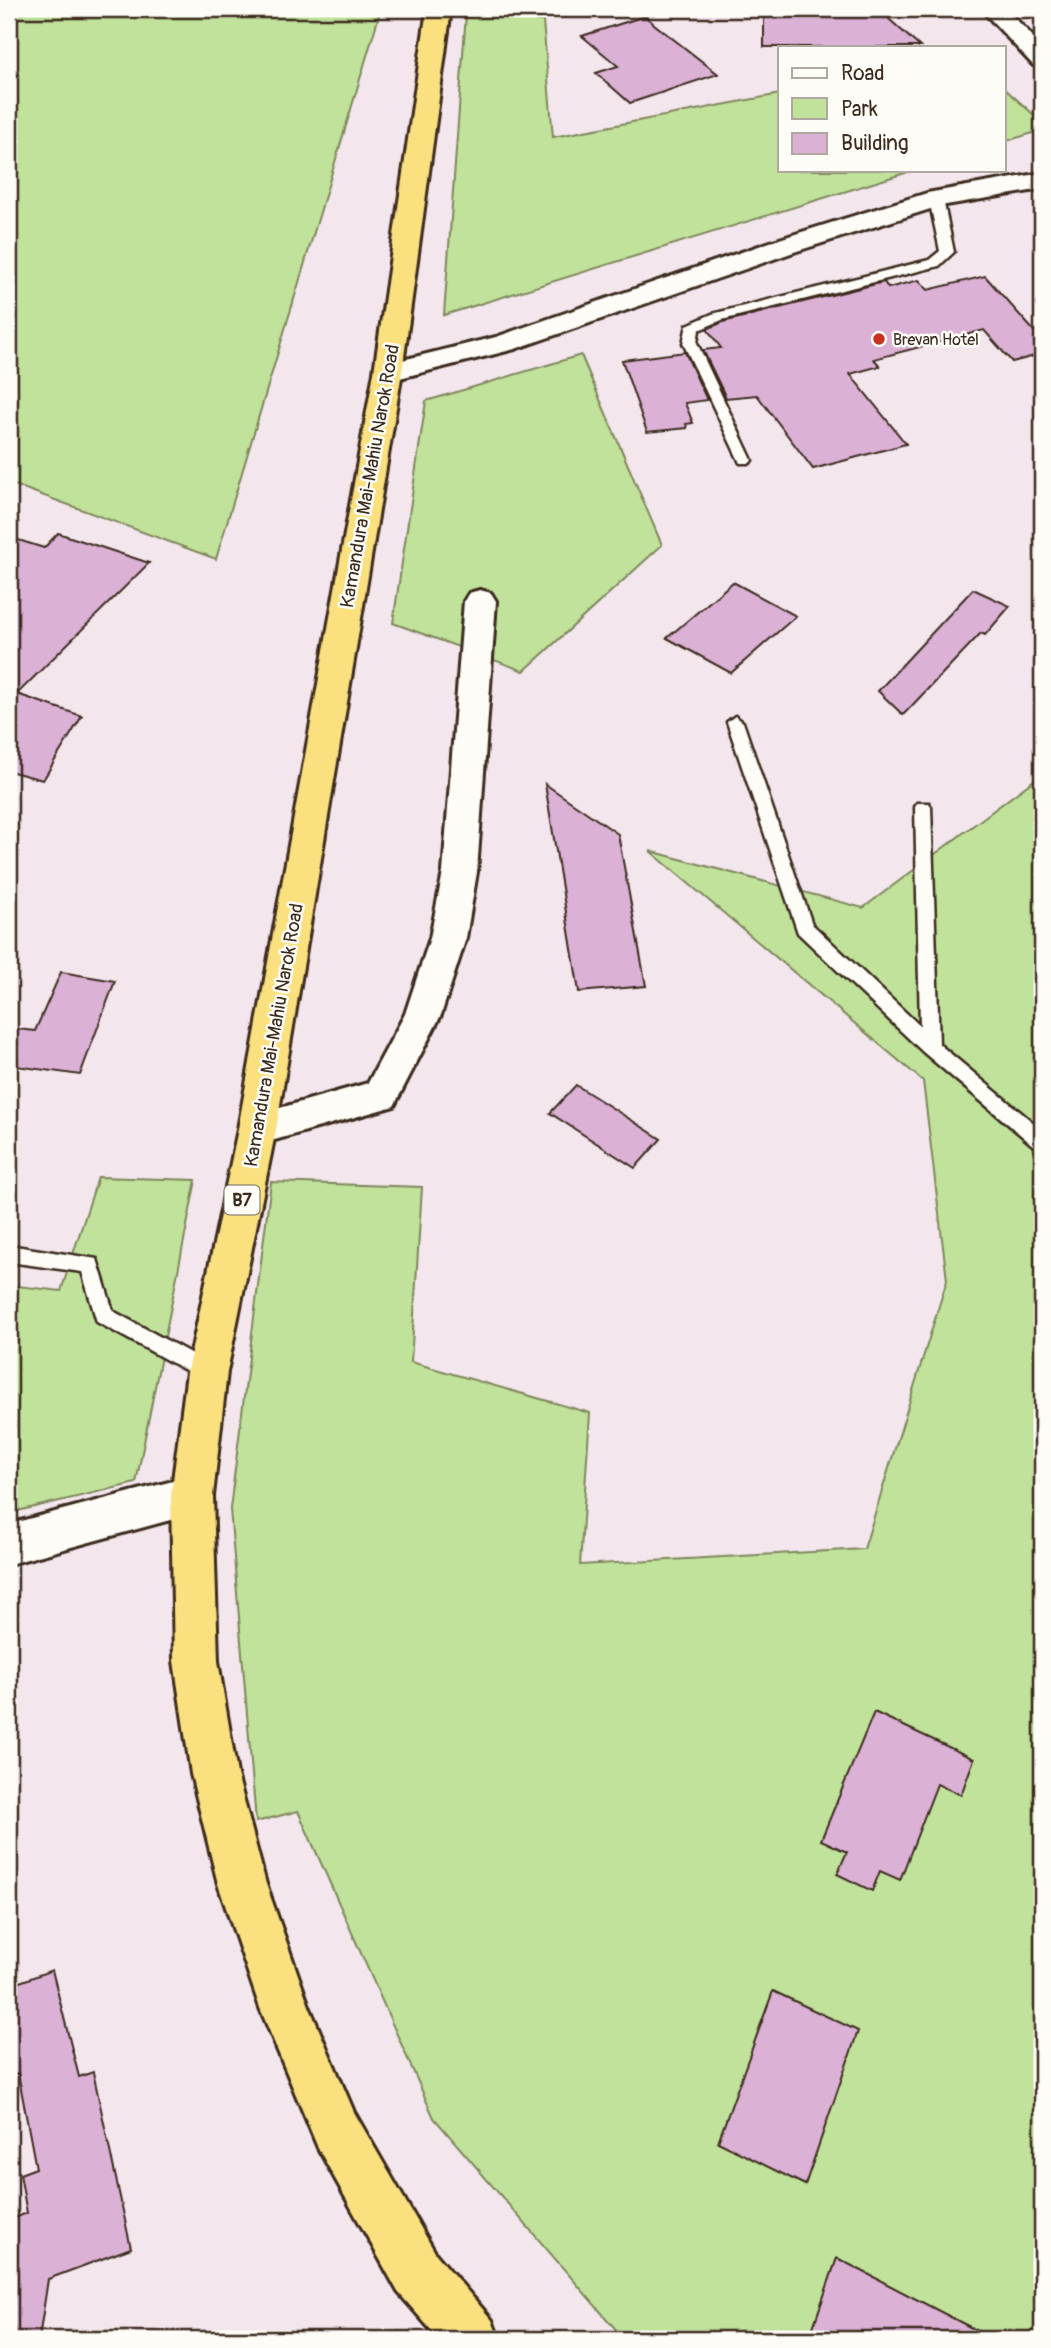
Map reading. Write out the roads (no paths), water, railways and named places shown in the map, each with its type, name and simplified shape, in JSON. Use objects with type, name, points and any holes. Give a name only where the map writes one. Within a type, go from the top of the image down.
[{"type":"highway","name":"Kamandura Mai-Mahiu Narok Road","points":[[439,9],[388,372],[257,1129],[207,1371],[192,1496],[196,1661],[214,1774],[242,1884],[285,2008],[336,2130],[417,2273],[473,2339]]},
{"type":"street","points":[[993,9],[1042,60]]},
{"type":"street","points":[[388,372],[505,343],[619,306],[785,246],[936,199],[1042,181]]},
{"type":"street","points":[[257,1129],[381,1095],[423,1015],[448,937],[460,872],[480,601]]},
{"type":"street","points":[[9,1544],[192,1496]]},
{"type":"lane","points":[[745,460],[690,343],[692,328],[717,317],[934,263],[947,252],[936,199]]},
{"type":"lane","points":[[735,722],[804,928],[930,1047],[1042,1141]]},
{"type":"lane","points":[[923,807],[930,1047]]},
{"type":"lane","points":[[9,1254],[90,1265],[104,1316],[207,1371]]},
{"type":"place","name":"Brevan Hotel","points":[[879,339]]}]
